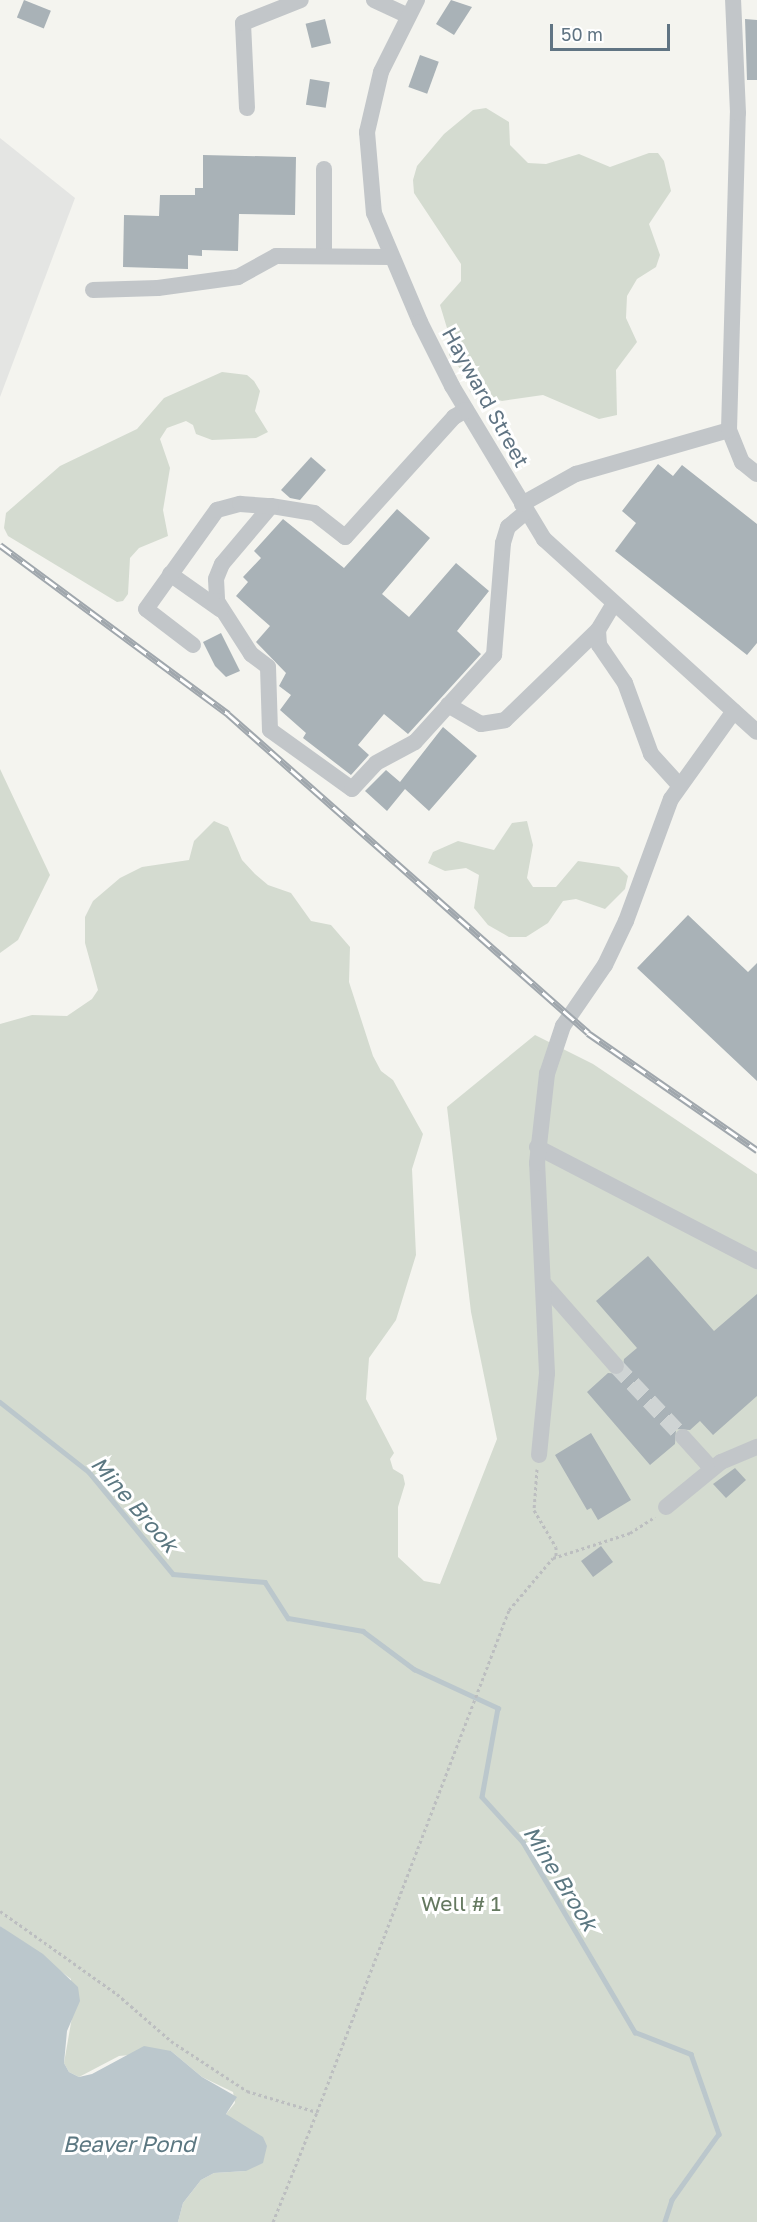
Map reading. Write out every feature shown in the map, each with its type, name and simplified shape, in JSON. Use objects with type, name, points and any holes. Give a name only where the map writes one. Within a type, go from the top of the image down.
[{"type":"street","points":[[247,108],[243,23],[301,0]]},
{"type":"street","points":[[374,0],[408,16]]},
{"type":"street","name":"Hayward Street","points":[[417,0],[381,72],[367,132],[374,213],[391,257],[466,410],[524,508],[556,553],[757,732]]},
{"type":"street","points":[[733,0],[738,113],[729,430],[742,462],[757,474]]},
{"type":"street","points":[[324,169],[324,256]]},
{"type":"street","points":[[93,290],[158,288],[238,277],[276,256],[391,257]]},
{"type":"street","points":[[193,645],[146,609],[221,507],[272,506],[314,513],[345,537],[454,417],[466,410]]},
{"type":"street","points":[[170,574],[234,621],[252,654],[268,667],[270,730],[348,788],[356,787],[376,763],[415,742],[496,648],[503,543],[508,527],[524,508],[576,474],[729,430]]},
{"type":"street","points":[[222,611],[216,594],[217,573],[272,506]]},
{"type":"street","points":[[448,705],[481,724],[505,720],[598,630],[613,605]]},
{"type":"street","points":[[598,630],[599,645],[625,683],[651,754],[679,785]]},
{"type":"street","points":[[539,1455],[547,1400],[537,1147],[543,1091],[559,1035],[605,965],[626,921],[679,785],[734,711]]},
{"type":"street","points":[[537,1147],[757,1261]]},
{"type":"street","points":[[544,1284],[616,1366]]},
{"type":"street","points":[[683,1437],[712,1469]]},
{"type":"street","points":[[666,1508],[712,1469],[757,1447]]},
{"type":"path","points":[[539,1455],[534,1508],[556,1547],[556,1557]]},
{"type":"path","points":[[273,2222],[317,2112],[470,1706],[509,1610],[534,1575],[556,1557],[643,1527],[666,1508]]},
{"type":"path","points":[[0,1911],[117,1994],[171,2041],[247,2091],[317,2112]]},
{"type":"shaded area","points":[[0,138],[75,198],[0,397]]},
{"type":"green space","points":[[486,108],[509,122],[510,145],[528,163],[546,164],[579,154],[610,167],[649,153],[658,153],[664,161],[671,191],[649,224],[660,255],[656,267],[637,279],[627,296],[626,318],[637,342],[616,370],[617,415],[599,419],[543,395],[502,401],[470,392],[467,377],[449,355],[450,338],[440,305],[461,281],[461,264],[414,193],[413,180],[417,166],[444,134],[473,110]]},
{"type":"green space","points":[[222,372],[247,375],[254,381],[260,391],[255,411],[268,432],[256,438],[212,440],[196,434],[193,425],[186,421],[167,428],[160,439],[170,468],[163,510],[168,536],[139,548],[130,558],[128,594],[123,601],[117,602],[8,536],[4,528],[6,513],[60,466],[137,429],[164,398]]},
{"type":"green space","points":[[0,769],[50,875],[18,940],[0,953]]},
{"type":"green space","name":"Well # 1","points":[[214,821],[228,827],[242,860],[255,874],[268,885],[291,893],[311,921],[331,925],[350,947],[349,982],[373,1056],[381,1071],[393,1080],[423,1134],[412,1169],[416,1255],[396,1320],[369,1358],[366,1399],[394,1453],[390,1459],[393,1469],[403,1475],[405,1484],[398,1507],[398,1557],[424,1581],[440,1584],[497,1439],[471,1312],[447,1107],[535,1035],[593,1064],[757,1174],[757,2222],[178,2222],[183,2203],[201,2180],[214,2173],[246,2171],[239,2125],[226,2114],[235,2103],[233,2092],[202,2077],[171,2051],[119,2056],[79,2077],[69,2072],[64,2063],[72,2017],[71,1979],[0,1926],[0,1024],[32,1015],[67,1016],[92,999],[98,990],[85,943],[85,917],[93,901],[120,878],[142,867],[189,860],[194,841]]},
{"type":"green space","points":[[527,821],[533,845],[527,878],[533,887],[556,887],[578,861],[619,867],[628,876],[625,889],[605,909],[576,899],[563,901],[548,923],[526,937],[509,937],[488,925],[474,908],[479,875],[466,868],[445,871],[428,863],[433,852],[458,841],[494,850],[512,823]]},
{"type":"water","name":"Beaver Pond","points":[[0,1926],[43,1954],[78,1987],[80,2001],[67,2031],[64,2063],[69,2072],[79,2077],[92,2074],[144,2046],[171,2051],[202,2077],[237,2097],[226,2114],[263,2137],[267,2146],[263,2163],[246,2171],[214,2173],[201,2180],[183,2203],[178,2222],[0,2222]]},
{"type":"building","points":[[24,0],[51,11],[44,28],[17,18]]},
{"type":"building","points":[[451,0],[472,7],[454,35],[436,24]]},
{"type":"building","points":[[325,19],[331,43],[312,48],[306,24]]},
{"type":"building","points":[[745,19],[757,20],[757,80],[747,80]]},
{"type":"building","points":[[420,55],[439,62],[427,94],[408,87]]},
{"type":"building","points":[[310,79],[330,82],[326,108],[306,105]]},
{"type":"building","points":[[203,155],[296,157],[295,215],[239,214],[238,251],[202,250],[202,256],[188,255],[188,269],[123,267],[124,215],[159,216],[160,195],[195,195],[195,188],[203,188]]},
{"type":"building","points":[[311,457],[326,470],[300,500],[290,498],[281,490]]},
{"type":"building","points":[[658,464],[673,476],[682,465],[757,524],[757,643],[747,655],[615,551],[636,523],[622,511]]},
{"type":"building","points":[[397,509],[430,538],[382,594],[409,617],[456,563],[489,591],[457,631],[481,654],[408,734],[384,714],[358,745],[369,755],[351,775],[303,738],[306,733],[280,710],[291,695],[279,686],[286,673],[256,642],[270,626],[236,596],[248,582],[243,577],[261,558],[254,551],[283,519],[344,568]]},
{"type":"building","points":[[221,633],[240,671],[226,677],[215,666],[203,642]]},
{"type":"building","points":[[443,727],[477,756],[429,811],[405,789],[387,811],[365,791],[386,770],[400,782]]},
{"type":"building","points":[[688,915],[748,972],[757,963],[757,1081],[637,968]]},
{"type":"building","points":[[648,1256],[714,1331],[757,1294],[757,1396],[713,1435],[700,1421],[690,1430],[676,1429],[675,1444],[650,1465],[587,1392],[608,1373],[622,1374],[624,1359],[637,1348],[596,1301]]},
{"type":"building","points":[[591,1433],[631,1500],[598,1520],[591,1508],[587,1510],[555,1455]]},
{"type":"building","points":[[735,1468],[746,1480],[726,1498],[713,1484]]},
{"type":"building","points":[[601,1546],[613,1562],[593,1577],[581,1561]]},
{"type":"waterway","name":"Mine Brook","points":[[0,1402],[89,1472],[173,1574],[265,1582],[288,1618],[363,1631],[414,1669],[498,1708],[482,1797],[523,1842],[635,2032],[691,2054],[719,2134],[672,2200],[665,2222]]},
{"type":"tunnel","points":[[616,1366],[683,1437]]},
{"type":"railway","points":[[0,545],[228,714],[588,1033],[757,1150]]}]
